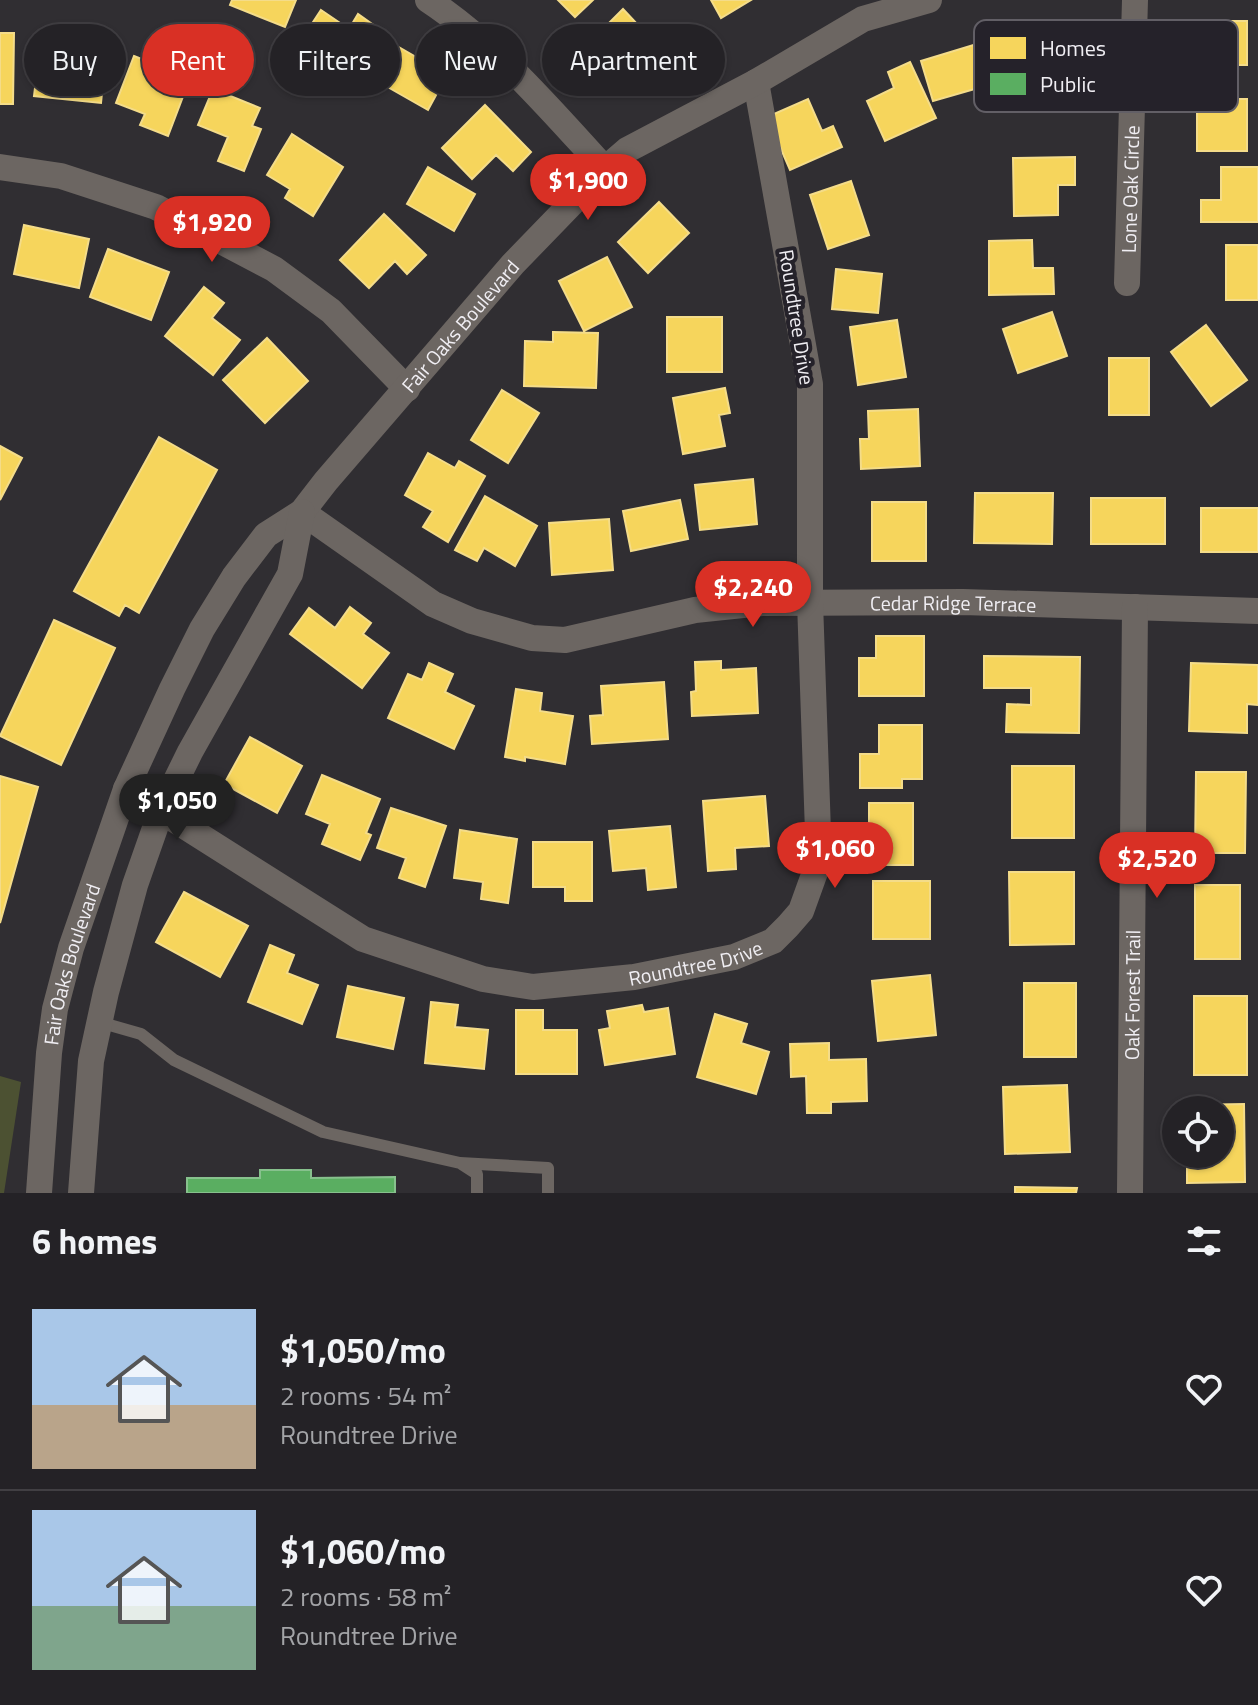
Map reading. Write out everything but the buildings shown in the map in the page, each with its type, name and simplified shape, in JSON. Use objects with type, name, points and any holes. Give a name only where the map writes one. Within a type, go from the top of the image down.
[{"type":"street","points":[[428,0],[444,10],[525,80],[605,169]]},
{"type":"street","name":"Fair Oaks Boulevard","points":[[39,1193],[49,1053],[55,1009],[71,948],[126,789],[202,629],[234,577],[266,535],[302,512],[513,264],[627,150],[756,82],[858,9],[929,0]]},
{"type":"street","name":"Lone Oak Circle","points":[[1134,20],[1135,0]]},
{"type":"street","name":"Roundtree Drive","points":[[126,789],[363,939],[483,979],[533,987],[634,977],[734,957],[773,941],[788,926],[801,911],[819,861],[810,602],[810,384],[756,82]]},
{"type":"street","name":"Lone Oak Circle","points":[[1127,283],[1132,112]]},
{"type":"street","points":[[0,167],[61,176],[156,207],[262,262],[331,311],[407,389]]},
{"type":"street","name":"Fair Oaks Boulevard","points":[[81,1193],[91,1061],[135,885],[161,811],[190,752],[290,574],[302,512]]},
{"type":"street","name":"Cedar Ridge Terrace","points":[[302,512],[433,604],[472,621],[532,638],[565,640],[695,610],[762,603],[963,602],[1258,611]]},
{"type":"street","name":"Oak Forest Trail","points":[[1130,1193],[1135,607]]},
{"type":"street","points":[[49,1053],[91,1061]]},
{"type":"lane","points":[[99,1022],[141,1034],[174,1060],[323,1132],[460,1163],[548,1168],[548,1193]]},
{"type":"lane","points":[[460,1163],[477,1174],[477,1193]]},
{"type":"green space","points":[[0,1076],[21,1082],[4,1193],[0,1193]]}]
